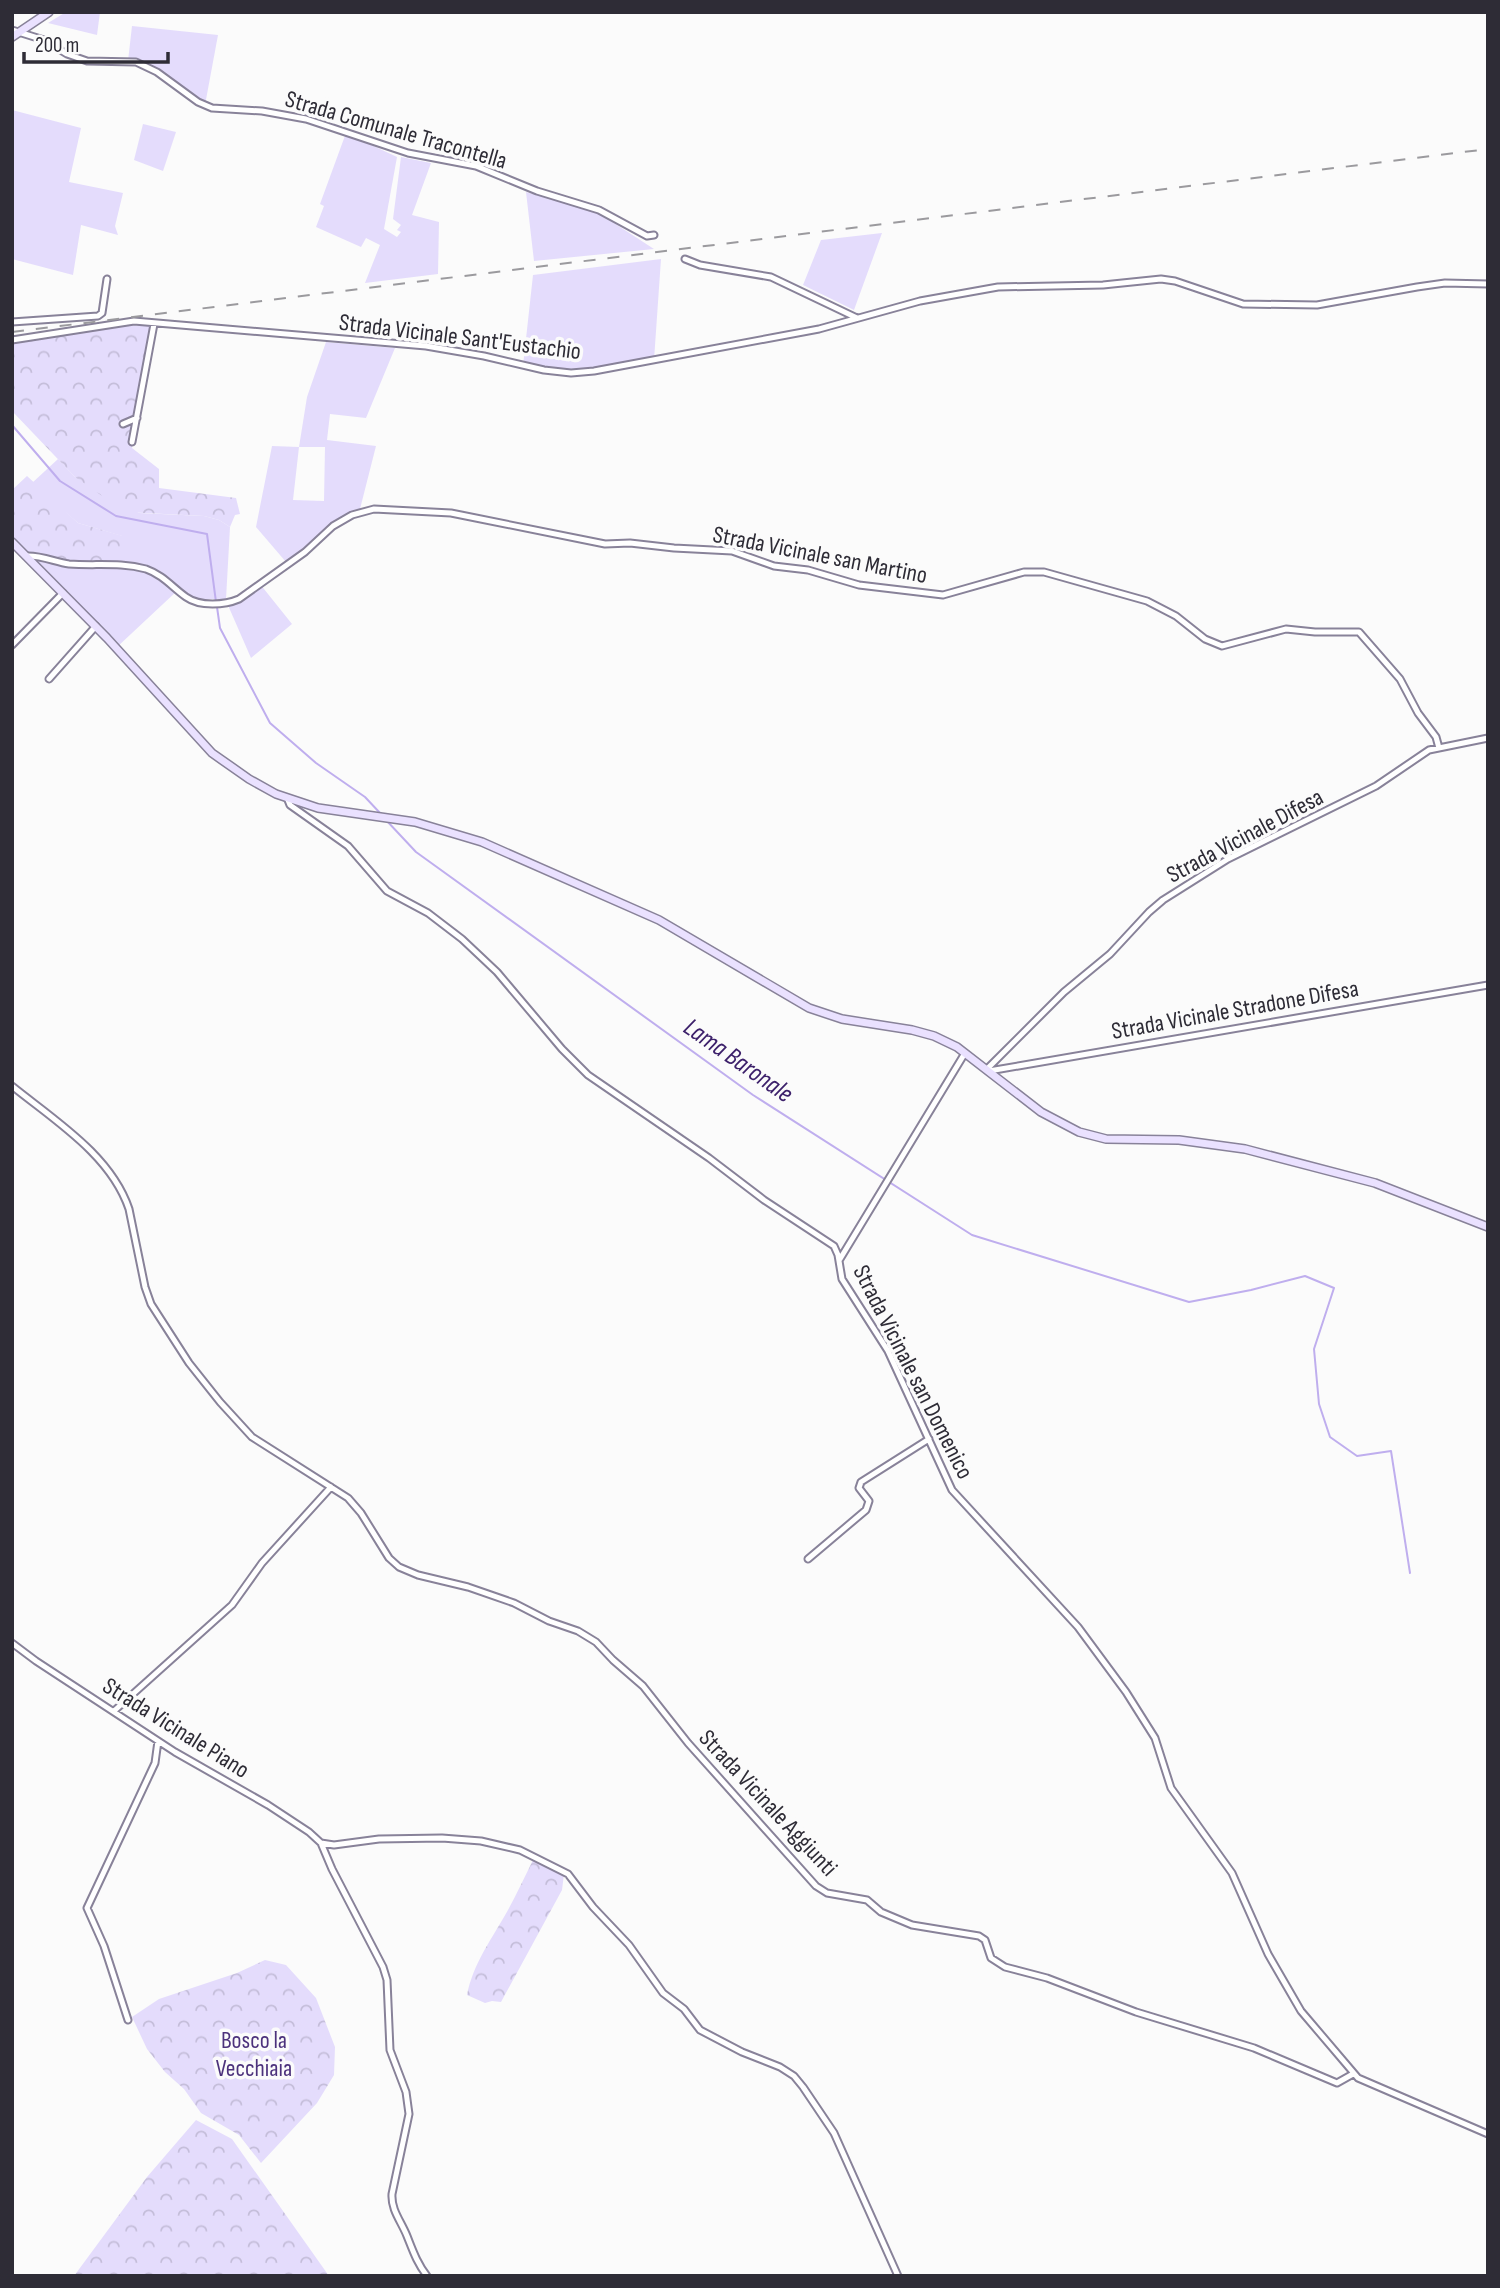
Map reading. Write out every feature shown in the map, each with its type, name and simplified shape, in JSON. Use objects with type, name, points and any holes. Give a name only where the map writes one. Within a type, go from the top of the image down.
[{"type":"main road","points":[[18,32],[49,12]]},
{"type":"main road","points":[[18,32],[56,12]]},
{"type":"main road","points":[[12,542],[96,626],[212,753],[288,800],[318,808],[415,822],[472,839],[659,920],[809,1008],[842,1018],[934,1036],[965,1053],[1041,1112],[1079,1132],[1106,1139],[1180,1140],[1245,1149],[1375,1183],[1488,1227]]},
{"type":"street","name":"Strada Comunale Tracontella","points":[[18,32],[44,40],[67,54],[87,61],[136,62],[157,72],[198,102],[212,108],[262,111],[306,119],[408,153],[475,166],[537,191],[598,210],[647,236],[654,235]]},
{"type":"street","points":[[685,259],[700,265],[771,277],[857,317]]},
{"type":"street","points":[[12,322],[98,316],[102,313],[107,279]]},
{"type":"street","name":"Strada Vicinale Sant'Eustachio","points":[[12,340],[134,321],[426,346],[538,369],[571,373],[808,331],[920,301],[998,287],[1103,285],[1161,279],[1175,281],[1243,304],[1317,305],[1417,286],[1445,283],[1488,284]]},
{"type":"street","points":[[132,442],[154,324]]},
{"type":"street","points":[[123,424],[136,418]]},
{"type":"street","name":"Strada Vicinale san Martino","points":[[26,556],[67,564],[138,567],[158,574],[194,601],[216,604],[239,599],[305,552],[342,520],[357,513],[380,508],[452,513],[605,544],[630,543],[732,551],[774,566],[808,570],[852,584],[934,596],[943,596],[1024,572],[1044,572],[1147,601],[1176,616],[1205,639],[1222,646],[1286,629],[1359,632],[1396,673],[1418,713],[1436,737],[1439,748]]},
{"type":"street","points":[[12,645],[63,593]]},
{"type":"street","points":[[49,679],[96,626]]},
{"type":"street","name":"Strada Vicinale Difesa","points":[[988,1070],[1070,987],[1110,954],[1163,900],[1228,859],[1376,786],[1423,753],[1488,738]]},
{"type":"street","name":"Strada Vicinale san Domenico","points":[[288,800],[290,805],[348,846],[387,891],[428,913],[462,939],[497,972],[562,1049],[588,1075],[709,1158],[764,1200],[830,1242],[836,1251],[842,1279],[883,1341],[958,1498],[1078,1627],[1126,1692],[1155,1738],[1167,1780],[1174,1794],[1232,1873],[1268,1954],[1301,2011],[1358,2078],[1488,2134]]},
{"type":"street","name":"Strada Vicinale Stradone Difesa","points":[[988,1070],[1488,985]]},
{"type":"street","points":[[839,1261],[965,1053]]},
{"type":"street","points":[[12,1086],[69,1131],[115,1181],[129,1209],[148,1298],[199,1376],[252,1437],[331,1487],[262,1563],[232,1605],[114,1711]]},
{"type":"street","points":[[808,1559],[866,1510],[869,1501],[859,1488],[861,1482],[929,1439]]},
{"type":"street","name":"Strada Vicinale Aggiunti","points":[[331,1487],[355,1506],[389,1558],[399,1567],[418,1576],[461,1585],[514,1603],[549,1621],[578,1631],[596,1642],[643,1686],[701,1758],[822,1891],[867,1900],[881,1912],[912,1924],[979,1936],[985,1940],[990,1958],[1005,1967],[1047,1978],[1129,2010],[1254,2048],[1337,2083],[1353,2074]]},
{"type":"street","name":"Strada Vicinale Piano","points":[[12,1643],[158,1741],[268,1805],[321,1843]]},
{"type":"street","points":[[128,2020],[104,1946],[87,1908],[155,1763],[158,1741]]},
{"type":"street","points":[[427,2276],[414,2257],[408,2237],[392,2204],[409,2114],[405,2092],[390,2050],[387,1975],[321,1843],[442,1838],[481,1841],[520,1850],[568,1874],[593,1908],[629,1945],[663,1993],[685,2010],[700,2030],[794,2076],[834,2133],[898,2276]]},
{"type":"green space","points":[[66,12],[100,12],[97,35],[48,23]]},
{"type":"green space","points":[[132,26],[218,35],[205,105],[160,75],[128,61]]},
{"type":"green space","points":[[12,110],[81,128],[69,182],[123,193],[115,226],[118,235],[81,225],[73,275],[12,259]]},
{"type":"green space","points":[[143,124],[176,132],[163,171],[134,160]]},
{"type":"green space","points":[[346,133],[397,157],[384,229],[397,237],[401,232],[397,230],[401,225],[393,219],[401,157],[431,163],[412,215],[439,222],[438,274],[365,283],[380,245],[366,238],[361,247],[316,227],[324,206],[320,204]]},
{"type":"green space","points":[[526,192],[597,212],[654,249],[534,261]]},
{"type":"green space","points":[[882,233],[854,310],[803,285],[821,240]]},
{"type":"green space","points":[[661,259],[654,360],[565,372],[523,366],[533,275]]},
{"type":"green space","points":[[123,325],[153,326],[132,448],[159,469],[159,488],[236,498],[240,514],[235,515],[230,527],[219,520],[204,516],[125,512],[75,477],[12,411],[12,341]]},
{"type":"green space","points":[[326,342],[395,348],[366,418],[330,414],[327,440],[376,446],[359,513],[323,532],[286,562],[256,527],[272,446],[299,447],[307,397]],"holes":[[[299,447],[325,447],[324,501],[293,500]]]},
{"type":"green space","points":[[58,459],[75,477],[139,513],[204,516],[219,520],[230,527],[226,599],[189,599],[178,590],[116,648],[26,556],[122,536],[78,523],[32,483]]},
{"type":"green space","points":[[27,476],[78,523],[123,536],[120,564],[74,564],[26,556],[12,542],[12,490]]},
{"type":"green space","points":[[260,584],[292,624],[251,658],[227,603]]},
{"type":"green space","points":[[534,1858],[564,1874],[562,1890],[501,2002],[485,2003],[467,1995],[473,1974]]},
{"type":"green space","name":"Bosco la Vecchiaia","points":[[265,1960],[286,1965],[316,1998],[335,2047],[334,2075],[317,2103],[261,2163],[239,2135],[201,2113],[184,2089],[165,2072],[147,2049],[132,2017],[159,1999],[237,1973]]},
{"type":"green space","name":"Bosco la Vecchiaia","points":[[196,2120],[232,2139],[329,2276],[74,2276],[147,2177]]},
{"type":"waterway","name":"Lama Baronale","points":[[12,425],[60,481],[116,516],[207,534],[216,602]]},
{"type":"waterway","name":"Lama Baronale","points":[[217,607],[220,628],[270,723],[316,763],[365,797],[380,813]]},
{"type":"waterway","name":"Lama Baronale","points":[[386,820],[416,852],[753,1095],[972,1235],[1189,1302],[1305,1276],[1334,1288],[1314,1349],[1319,1404],[1330,1437],[1357,1456],[1391,1451],[1410,1573]]},
{"type":"railway","points":[[12,332],[1488,149]]}]
